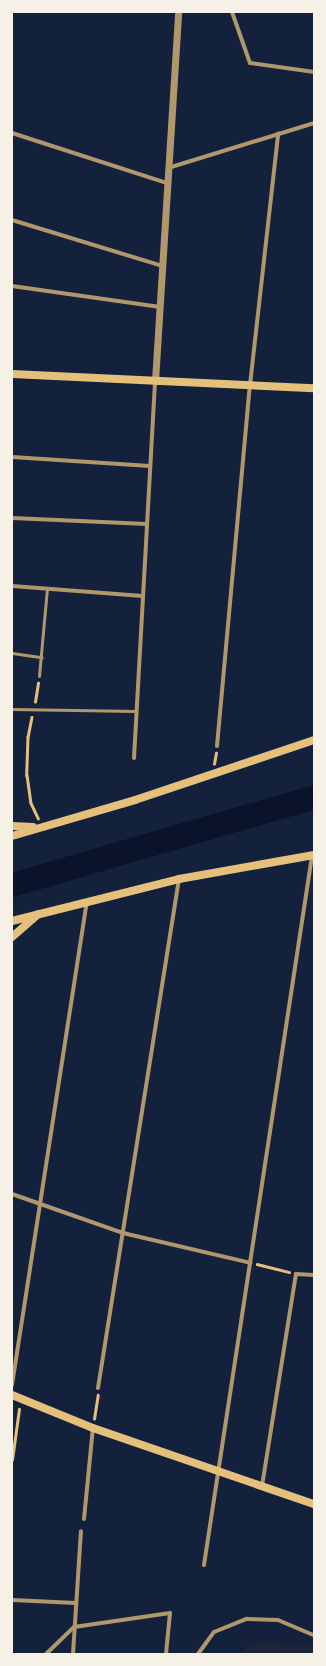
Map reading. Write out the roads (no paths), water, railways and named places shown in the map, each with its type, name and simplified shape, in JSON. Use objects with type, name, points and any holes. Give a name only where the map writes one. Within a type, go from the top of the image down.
[{"type":"main road","points":[[12,374],[314,388]]},
{"type":"main road","points":[[12,836],[135,800],[314,740]]},
{"type":"main road","points":[[12,826],[42,827]]},
{"type":"main road","points":[[12,921],[179,879],[313,855]]},
{"type":"main road","points":[[12,937],[39,913]]},
{"type":"main road","points":[[12,1395],[93,1428],[314,1504]]},
{"type":"street","points":[[134,758],[159,307],[178,12]]},
{"type":"street","points":[[232,12],[250,63],[314,72]]},
{"type":"street","points":[[168,168],[314,123]]},
{"type":"street","points":[[12,133],[167,183]]},
{"type":"street","points":[[217,746],[250,385],[278,134]]},
{"type":"street","points":[[12,220],[162,266]]},
{"type":"street","points":[[12,286],[159,307]]},
{"type":"street","points":[[12,457],[150,466]]},
{"type":"street","points":[[12,518],[147,524]]},
{"type":"street","points":[[12,586],[143,596]]},
{"type":"street","points":[[204,1565],[220,1472],[313,855]]},
{"type":"street","points":[[98,1388],[179,879]]},
{"type":"street","points":[[12,1385],[42,1203],[87,901]]},
{"type":"street","points":[[12,1194],[42,1203],[123,1233],[251,1263]]},
{"type":"street","points":[[262,1487],[296,1274],[314,1276]]},
{"type":"street","points":[[84,1519],[93,1428]]},
{"type":"street","points":[[73,1654],[81,1532]]},
{"type":"street","points":[[12,1600],[76,1603]]},
{"type":"street","points":[[46,1654],[74,1627],[170,1613],[166,1654]]},
{"type":"street","points":[[198,1654],[214,1632],[247,1619],[278,1620],[314,1635]]},
{"type":"lane","points":[[39,676],[47,588]]},
{"type":"lane","points":[[12,653],[42,656]]},
{"type":"lane","points":[[12,709],[136,710]]},
{"type":"waterway","points":[[12,885],[314,797]]}]
